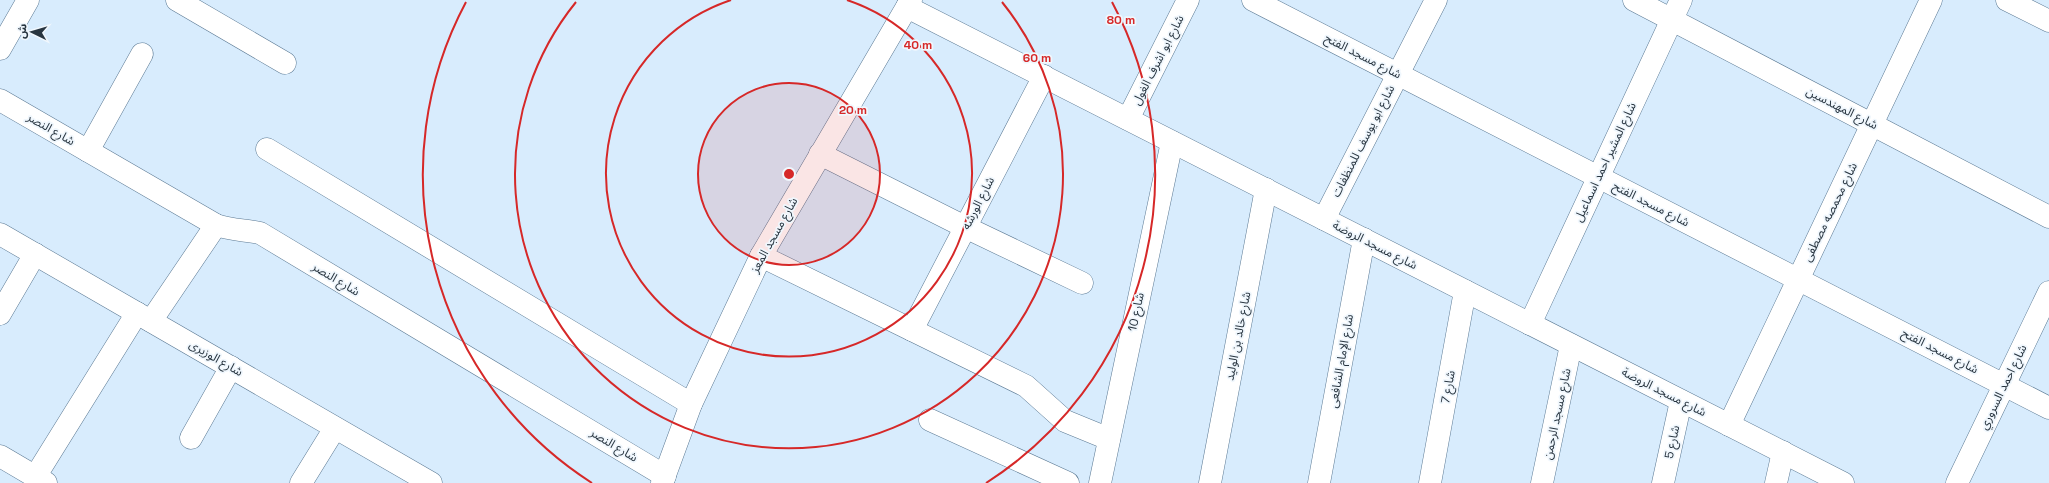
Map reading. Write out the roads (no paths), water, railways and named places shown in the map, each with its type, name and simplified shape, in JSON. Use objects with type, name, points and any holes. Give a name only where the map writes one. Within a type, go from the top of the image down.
[{"type":"street","points":[[0,49],[28,0]]},
{"type":"street","points":[[177,0],[285,63]]},
{"type":"street","name":"شارع ابو اشرف الغول","points":[[1128,119],[1188,0]]},
{"type":"street","name":"شارع مسجد الفتح","points":[[1254,0],[2005,384],[2049,408]]},
{"type":"street","name":"شارع ابو يوسف للمنظفات","points":[[1324,218],[1436,0]]},
{"type":"street","name":"شارع المهندسين","points":[[1634,0],[1676,10],[1872,123],[2049,217]]},
{"type":"street","name":"شارع محمصه مصطفى","points":[[1729,425],[1931,0]]},
{"type":"street","points":[[2007,0],[2049,21]]},
{"type":"street","name":"شارع مسجد الروضة","points":[[909,4],[1172,142],[1843,483]]},
{"type":"street","name":"شارع مسجد المعز","points":[[663,479],[691,404],[761,256],[909,4]]},
{"type":"street","name":"شارع المشير احمد اسماعيل","points":[[1530,324],[1676,10]]},
{"type":"street","points":[[88,151],[142,54]]},
{"type":"street","name":"شارع الورشه","points":[[912,330],[1044,76]]},
{"type":"street","name":"شارع النصر","points":[[0,100],[216,225],[229,230],[243,229],[260,233],[663,479]]},
{"type":"street","name":"شارع 10","points":[[1100,483],[1172,142]]},
{"type":"street","points":[[267,149],[691,404]]},
{"type":"street","points":[[820,154],[965,228],[1082,283]]},
{"type":"street","name":"شارع خالد بن الوليد","points":[[1210,483],[1266,189]]},
{"type":"street","points":[[0,456],[40,480],[144,317],[216,225]]},
{"type":"street","name":"شارع الوزيرى","points":[[0,234],[431,483]]},
{"type":"street","name":"شارع الإمام الشافعى","points":[[1319,483],[1364,239]]},
{"type":"street","points":[[0,314],[35,254]]},
{"type":"street","points":[[761,256],[1026,386],[1065,421],[1109,439]]},
{"type":"street","name":"شارع 7","points":[[1430,483],[1465,291]]},
{"type":"street","name":"شارع احمد السروري","points":[[1956,483],[2049,292]]},
{"type":"street","name":"شارع مسجد الرحمن","points":[[1542,483],[1571,345]]},
{"type":"street","points":[[191,438],[231,367]]},
{"type":"street","name":"شارع 5","points":[[1663,483],[1681,401]]},
{"type":"street","points":[[930,420],[1068,483]]},
{"type":"street","points":[[301,483],[335,428]]},
{"type":"street","points":[[1776,483],[1783,452]]}]
